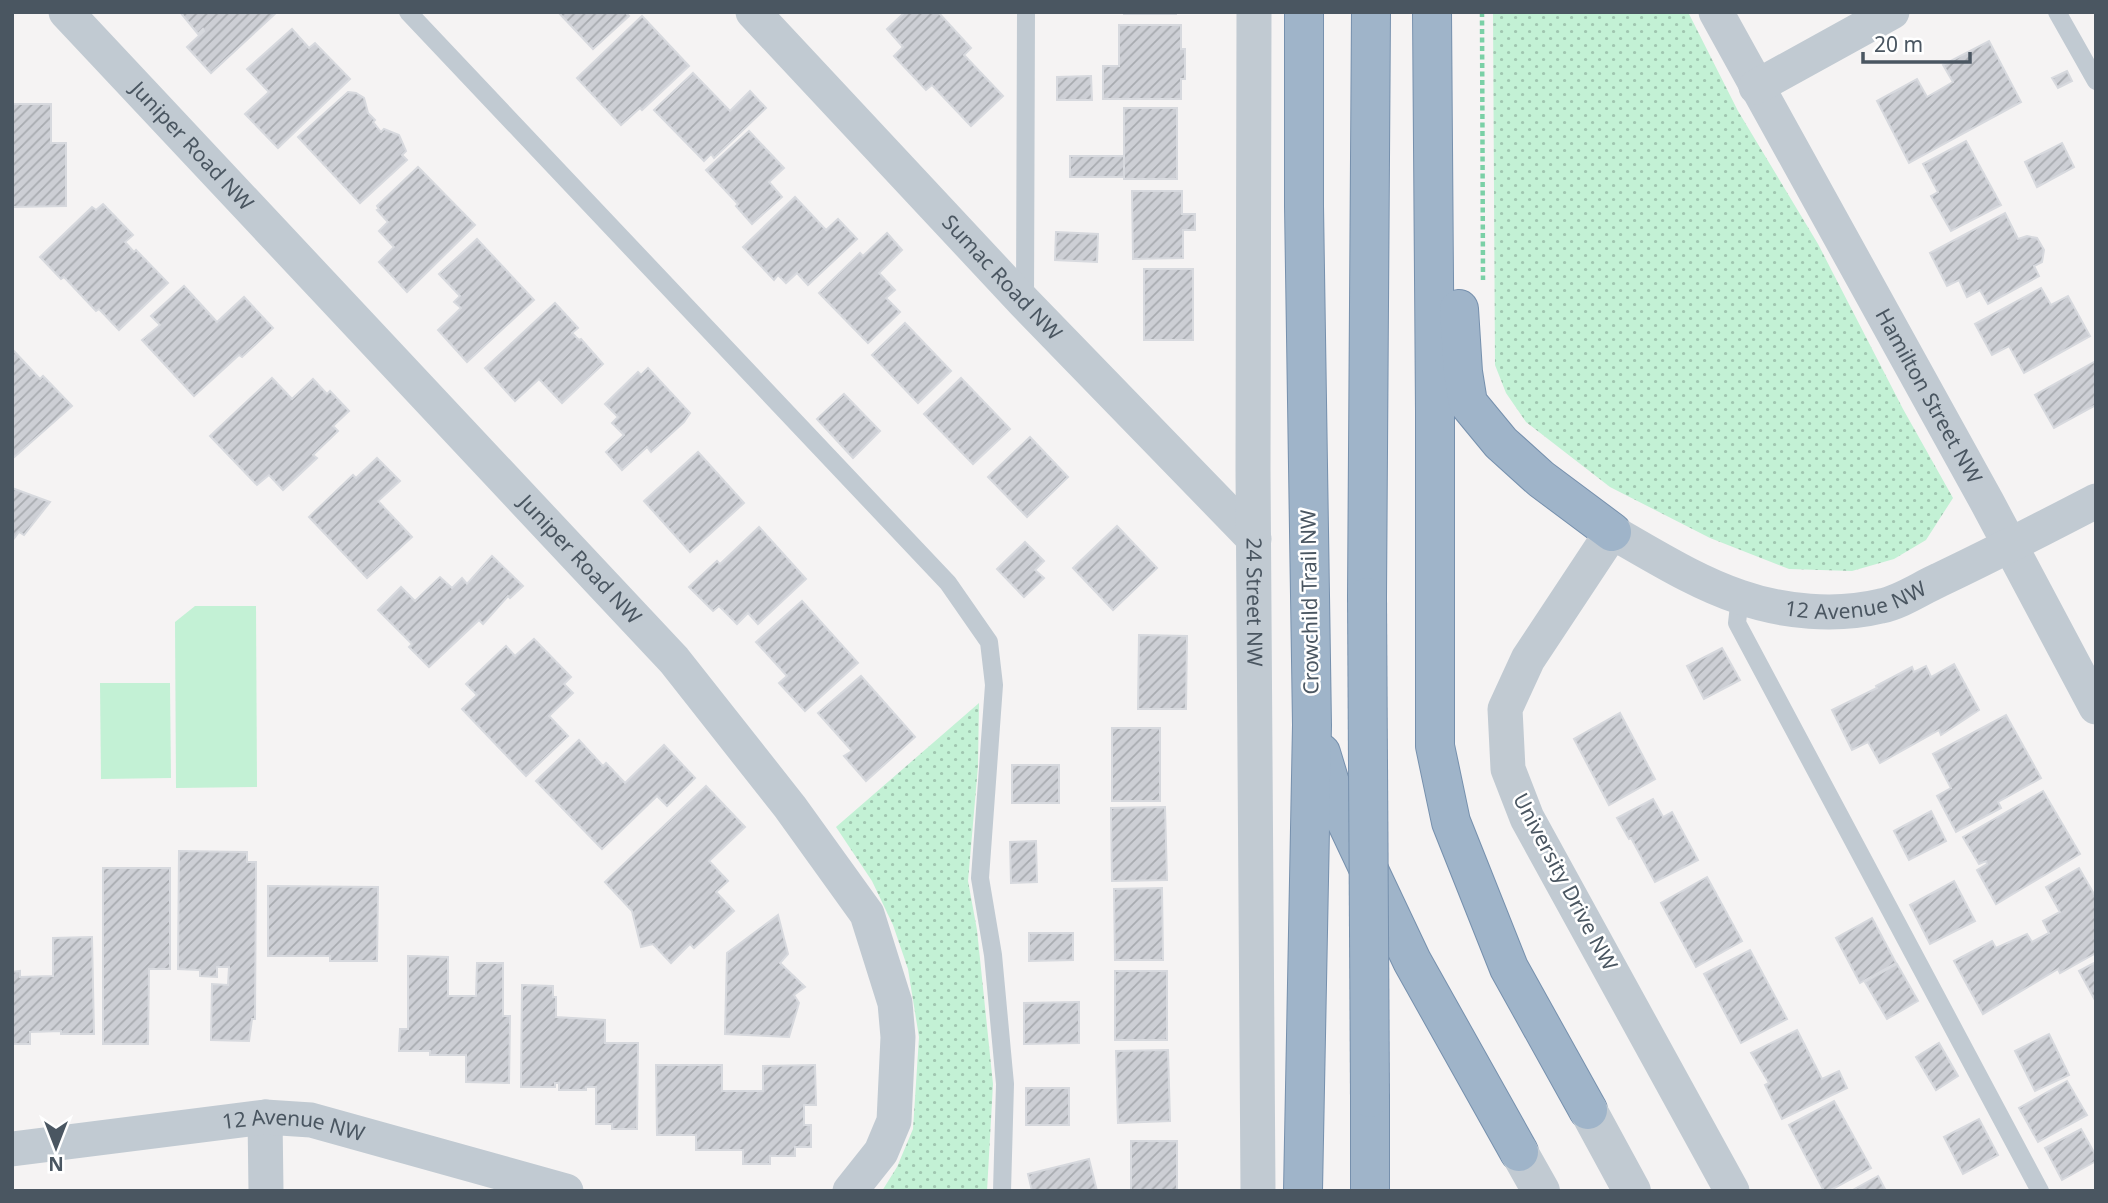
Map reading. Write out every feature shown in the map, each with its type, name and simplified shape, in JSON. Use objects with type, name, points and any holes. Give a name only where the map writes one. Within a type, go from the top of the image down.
[{"type":"highway","name":"Crowchild Trail NW","points":[[1303,1191],[1312,725],[1304,206],[1304,12]]},
{"type":"highway","points":[[1370,1191],[1367,597],[1371,12]]},
{"type":"highway","points":[[1432,23],[1452,178],[1462,372],[1468,403],[1511,452],[1571,503],[1612,532]]},
{"type":"highway","points":[[1432,23],[1436,411],[1435,746],[1451,822],[1509,968],[1588,1110]]},
{"type":"highway","points":[[1312,725],[1334,796],[1412,961],[1519,1152]]},
{"type":"street","name":"Juniper Road NW","points":[[66,12],[674,660],[790,807],[867,914],[895,1003],[898,1037],[894,1121],[881,1152],[850,1191]]},
{"type":"street","name":"Sumac Road NW","points":[[753,12],[1024,302],[1254,539]]},
{"type":"street","name":"24 Street NW","points":[[1254,12],[1258,1191]]},
{"type":"street","name":"Hamilton Street NW","points":[[1716,12],[1987,502],[2096,707]]},
{"type":"street","points":[[1756,87],[1892,12]]},
{"type":"street","name":"12 Avenue NW","points":[[1612,532],[1711,586],[1740,597],[1774,607],[1847,611],[1883,606],[2009,547],[2096,500]]},
{"type":"street","name":"University Drive NW","points":[[1612,532],[1528,659],[1505,709],[1508,769],[1527,818],[1732,1191]]},
{"type":"street","points":[[1588,1110],[1632,1191]]},
{"type":"street","points":[[265,1117],[266,1191]]},
{"type":"street","name":"12 Avenue NW","points":[[12,1149],[265,1117],[311,1120],[566,1191]]},
{"type":"street","points":[[1519,1152],[1541,1191]]},
{"type":"lane","points":[[408,12],[948,583],[989,642],[994,685],[980,878],[993,955],[1005,1084],[1002,1191]]},
{"type":"lane","points":[[1024,302],[1026,12]]},
{"type":"lane","points":[[2057,12],[2096,80]]},
{"type":"lane","points":[[1740,597],[1737,623],[2040,1191]]},
{"type":"path","points":[[1482,12],[1483,284]]},
{"type":"green space","points":[[1493,12],[1688,12],[1738,111],[1818,244],[1903,409],[1953,498],[1926,540],[1894,559],[1852,571],[1789,569],[1710,538],[1610,487],[1526,422],[1506,393],[1495,365]]},
{"type":"green space","points":[[195,606],[256,606],[257,787],[176,788],[175,622]]},
{"type":"green space","points":[[100,683],[170,683],[171,778],[101,779]]},
{"type":"green space","points":[[979,703],[978,766],[968,881],[977,930],[993,1084],[987,1191],[882,1191],[897,1167],[913,1129],[919,1037],[908,969],[893,925],[872,881],[836,827]]},
{"type":"building","points":[[180,12],[277,12],[211,73],[187,47],[203,29],[198,34]]},
{"type":"building","points":[[558,12],[625,12],[629,16],[593,49]]},
{"type":"building","points":[[905,12],[938,12],[971,48],[964,55],[1003,96],[971,126],[932,85],[926,90],[894,56],[903,47],[887,29]]},
{"type":"building","points":[[1176,12],[1176,14],[1124,14]]},
{"type":"building","points":[[642,16],[689,66],[642,110],[640,108],[621,125],[577,78]]},
{"type":"building","points":[[1119,25],[1181,25],[1181,49],[1185,49],[1185,79],[1181,79],[1181,99],[1103,99],[1103,66],[1119,66]]},
{"type":"building","points":[[292,29],[309,48],[315,43],[350,79],[278,148],[245,114],[269,92],[247,69]]},
{"type":"building","points":[[1989,41],[2021,102],[1909,163],[1877,101],[1917,79],[1927,97],[1953,82],[1943,65]]},
{"type":"building","points":[[2067,71],[2072,81],[2058,88],[2052,78]]},
{"type":"building","points":[[693,73],[730,111],[750,91],[766,108],[714,158],[711,154],[704,161],[654,110]]},
{"type":"building","points":[[1091,76],[1092,100],[1057,100],[1057,77]]},
{"type":"building","points":[[348,92],[364,98],[368,113],[381,132],[384,129],[399,135],[406,151],[402,155],[407,160],[360,203],[298,137]]},
{"type":"building","points":[[12,104],[51,104],[51,143],[66,143],[66,206],[12,207]]},
{"type":"building","points":[[1124,108],[1177,108],[1177,179],[1124,179]]},
{"type":"building","points":[[749,131],[784,168],[769,182],[782,197],[752,224],[736,206],[738,204],[706,170]]},
{"type":"building","points":[[1966,141],[2001,205],[1951,231],[1931,196],[1938,192],[1923,164]]},
{"type":"building","points":[[2062,143],[2074,167],[2037,187],[2025,162]]},
{"type":"building","points":[[1070,156],[1124,156],[1124,177],[1070,177]]},
{"type":"building","points":[[418,167],[475,225],[407,292],[379,262],[394,247],[379,231],[388,222],[377,210],[377,206]]},
{"type":"building","points":[[1132,191],[1182,191],[1182,214],[1195,214],[1195,230],[1183,230],[1183,258],[1133,259]]},
{"type":"building","points":[[795,197],[826,230],[838,219],[857,239],[808,285],[797,273],[786,283],[778,275],[774,280],[743,247]]},
{"type":"building","points":[[103,204],[133,235],[125,242],[168,283],[119,330],[40,257],[92,207],[96,210]]},
{"type":"building","points":[[2005,213],[2018,239],[2027,236],[2037,238],[2044,250],[2042,262],[2034,266],[2039,276],[1988,304],[1980,290],[1967,297],[1959,280],[1947,286],[1930,253]]},
{"type":"building","points":[[1056,232],[1098,234],[1097,262],[1055,260]]},
{"type":"building","points":[[887,233],[902,250],[879,273],[895,290],[886,298],[900,312],[868,343],[819,293],[860,253],[863,256]]},
{"type":"building","points":[[477,239],[534,300],[467,362],[438,330],[461,308],[454,302],[460,296],[439,274]]},
{"type":"building","points":[[1144,269],[1193,269],[1193,340],[1144,340]]},
{"type":"building","points":[[184,286],[217,322],[244,297],[273,328],[194,396],[142,340],[160,325],[151,316]]},
{"type":"building","points":[[2041,288],[2051,305],[2068,296],[2090,336],[2024,373],[2009,346],[1992,355],[1975,324]]},
{"type":"building","points":[[555,303],[578,328],[572,333],[581,339],[603,364],[562,403],[539,379],[515,401],[485,368]]},
{"type":"building","points":[[905,323],[951,371],[918,403],[872,355]]},
{"type":"building","points":[[12,349],[40,379],[43,376],[72,406],[12,459]]},
{"type":"building","points":[[2096,361],[2096,405],[2054,428],[2035,395]]},
{"type":"building","points":[[648,368],[690,413],[684,422],[651,452],[647,447],[622,470],[606,452],[624,435],[612,423],[618,417],[605,404],[638,372],[641,375]]},
{"type":"building","points":[[272,378],[292,399],[313,379],[327,394],[330,391],[349,411],[333,426],[338,431],[313,455],[317,458],[283,490],[269,475],[257,485],[210,436]]},
{"type":"building","points":[[961,378],[1010,429],[973,464],[924,414]]},
{"type":"building","points":[[844,394],[880,431],[853,458],[817,419]]},
{"type":"building","points":[[1030,437],[1068,477],[1027,517],[988,477]]},
{"type":"building","points":[[698,452],[744,503],[690,552],[644,501]]},
{"type":"building","points":[[377,458],[400,481],[378,501],[412,537],[367,578],[309,517],[353,475],[356,478]]},
{"type":"building","points":[[12,488],[50,502],[24,535],[19,532],[12,541]]},
{"type":"building","points":[[1117,526],[1157,568],[1113,610],[1073,568]]},
{"type":"building","points":[[759,527],[806,579],[758,624],[748,613],[737,624],[719,606],[713,611],[689,587],[717,561],[720,564]]},
{"type":"building","points":[[1025,542],[1044,561],[1035,570],[1044,578],[1024,597],[997,569]]},
{"type":"building","points":[[492,556],[523,586],[510,598],[508,596],[483,624],[479,620],[429,667],[409,647],[412,644],[378,610],[401,587],[415,601],[440,577],[452,588],[462,578],[467,584]]},
{"type":"building","points":[[802,601],[858,663],[805,711],[779,683],[787,676],[756,642]]},
{"type":"building","points":[[1139,635],[1187,636],[1186,709],[1138,709]]},
{"type":"building","points":[[534,639],[571,677],[564,684],[573,693],[549,716],[568,736],[526,776],[462,709],[477,695],[466,684],[506,646],[515,656]]},
{"type":"building","points":[[1722,648],[1740,680],[1704,699],[1687,666]]},
{"type":"building","points":[[1954,664],[1979,710],[1941,735],[1939,730],[1880,763],[1868,742],[1852,750],[1832,710],[1912,667],[1914,672],[1926,666],[1931,677]]},
{"type":"building","points":[[861,676],[915,737],[866,781],[844,756],[852,751],[818,713]]},
{"type":"building","points":[[1620,713],[1655,779],[1609,805],[1574,739]]},
{"type":"building","points":[[2006,715],[2041,778],[1998,802],[2001,808],[1956,832],[1937,796],[1951,788],[1933,754]]},
{"type":"building","points":[[1112,728],[1160,728],[1160,801],[1112,801]]},
{"type":"building","points":[[579,740],[603,766],[606,763],[625,783],[664,745],[695,778],[667,806],[657,796],[602,849],[536,781]]},
{"type":"building","points":[[1012,765],[1059,765],[1059,803],[1012,803]]},
{"type":"building","points":[[706,786],[745,827],[709,861],[728,881],[716,892],[734,911],[694,948],[690,944],[671,963],[653,944],[641,947],[632,911],[605,882]]},
{"type":"building","points":[[2043,791],[2080,854],[1996,904],[1977,870],[1987,864],[1986,861],[1979,864],[1963,837]]},
{"type":"building","points":[[1653,799],[1663,817],[1672,812],[1698,860],[1655,882],[1617,818]]},
{"type":"building","points":[[1165,807],[1167,880],[1112,881],[1111,808]]},
{"type":"building","points":[[1931,811],[1946,841],[1909,860],[1894,831]]},
{"type":"building","points":[[1036,841],[1037,882],[1011,883],[1010,842]]},
{"type":"building","points":[[179,851],[247,852],[247,862],[256,862],[255,1019],[252,1019],[249,1041],[211,1040],[212,984],[228,985],[229,967],[217,967],[217,977],[200,976],[200,970],[178,969]]},
{"type":"building","points":[[103,868],[170,868],[170,969],[149,969],[148,1044],[103,1044]]},
{"type":"building","points":[[2079,868],[2094,894],[2096,893],[2096,953],[2060,973],[2058,969],[1983,1014],[1954,961],[1992,941],[1996,948],[2027,934],[2032,942],[2049,933],[2043,921],[2060,912],[2046,887]]},
{"type":"building","points":[[1707,877],[1742,941],[1696,967],[1661,903]]},
{"type":"building","points":[[1954,881],[1975,921],[1930,944],[1910,905]]},
{"type":"building","points":[[268,886],[378,887],[377,961],[330,961],[330,956],[268,956]]},
{"type":"building","points":[[1162,888],[1163,960],[1115,960],[1114,889]]},
{"type":"building","points":[[778,915],[788,954],[780,963],[805,987],[794,995],[799,1003],[789,1037],[725,1034],[727,953]]},
{"type":"building","points":[[1872,918],[1896,963],[1860,983],[1836,938]]},
{"type":"building","points":[[1029,933],[1073,933],[1073,960],[1029,961]]},
{"type":"building","points":[[92,937],[94,1034],[30,1032],[30,1044],[12,1044],[12,972],[20,971],[20,977],[53,976],[53,938]]},
{"type":"building","points":[[1750,950],[1787,1019],[1741,1043],[1704,974]]},
{"type":"building","points":[[408,956],[448,957],[448,996],[476,996],[477,963],[503,963],[503,1016],[510,1016],[509,1083],[466,1082],[466,1055],[430,1055],[430,1051],[399,1051],[400,1029],[408,1029]]},
{"type":"building","points":[[2096,962],[2096,1002],[2079,971]]},
{"type":"building","points":[[1897,964],[1918,1001],[1887,1019],[1865,982]]},
{"type":"building","points":[[1115,971],[1167,971],[1167,1040],[1115,1040]]},
{"type":"building","points":[[522,985],[553,986],[556,1017],[605,1020],[605,1043],[638,1043],[637,1129],[612,1129],[612,1124],[596,1124],[596,1087],[586,1087],[586,1090],[559,1090],[559,1083],[555,1083],[555,1087],[521,1087]]},
{"type":"building","points":[[1079,1002],[1079,1043],[1024,1044],[1024,1003]]},
{"type":"building","points":[[1797,1030],[1822,1079],[1839,1071],[1847,1088],[1782,1119],[1765,1085],[1769,1083],[1751,1053]]},
{"type":"building","points":[[2049,1034],[2069,1075],[2035,1091],[2015,1051]]},
{"type":"building","points":[[1939,1043],[1958,1076],[1936,1090],[1916,1057]]},
{"type":"building","points":[[1168,1050],[1170,1121],[1118,1123],[1116,1051]]},
{"type":"building","points":[[656,1065],[722,1065],[722,1091],[763,1091],[763,1066],[815,1065],[816,1105],[804,1105],[804,1125],[811,1125],[811,1147],[795,1147],[795,1156],[770,1156],[770,1164],[743,1164],[743,1150],[696,1150],[696,1135],[657,1135]]},
{"type":"building","points":[[2067,1081],[2087,1115],[2038,1142],[2019,1108]]},
{"type":"building","points":[[1026,1088],[1069,1088],[1069,1125],[1026,1125]]},
{"type":"building","points":[[1834,1101],[1871,1168],[1829,1191],[1824,1191],[1789,1125]]},
{"type":"building","points":[[1979,1119],[1998,1155],[1963,1174],[1944,1137]]},
{"type":"building","points":[[2081,1129],[2096,1156],[2096,1161],[2062,1180],[2045,1148]]},
{"type":"building","points":[[1131,1141],[1177,1141],[1177,1191],[1131,1191]]},
{"type":"building","points":[[1089,1159],[1097,1191],[1032,1191],[1028,1174]]},
{"type":"building","points":[[1878,1176],[1886,1191],[1851,1191]]}]
